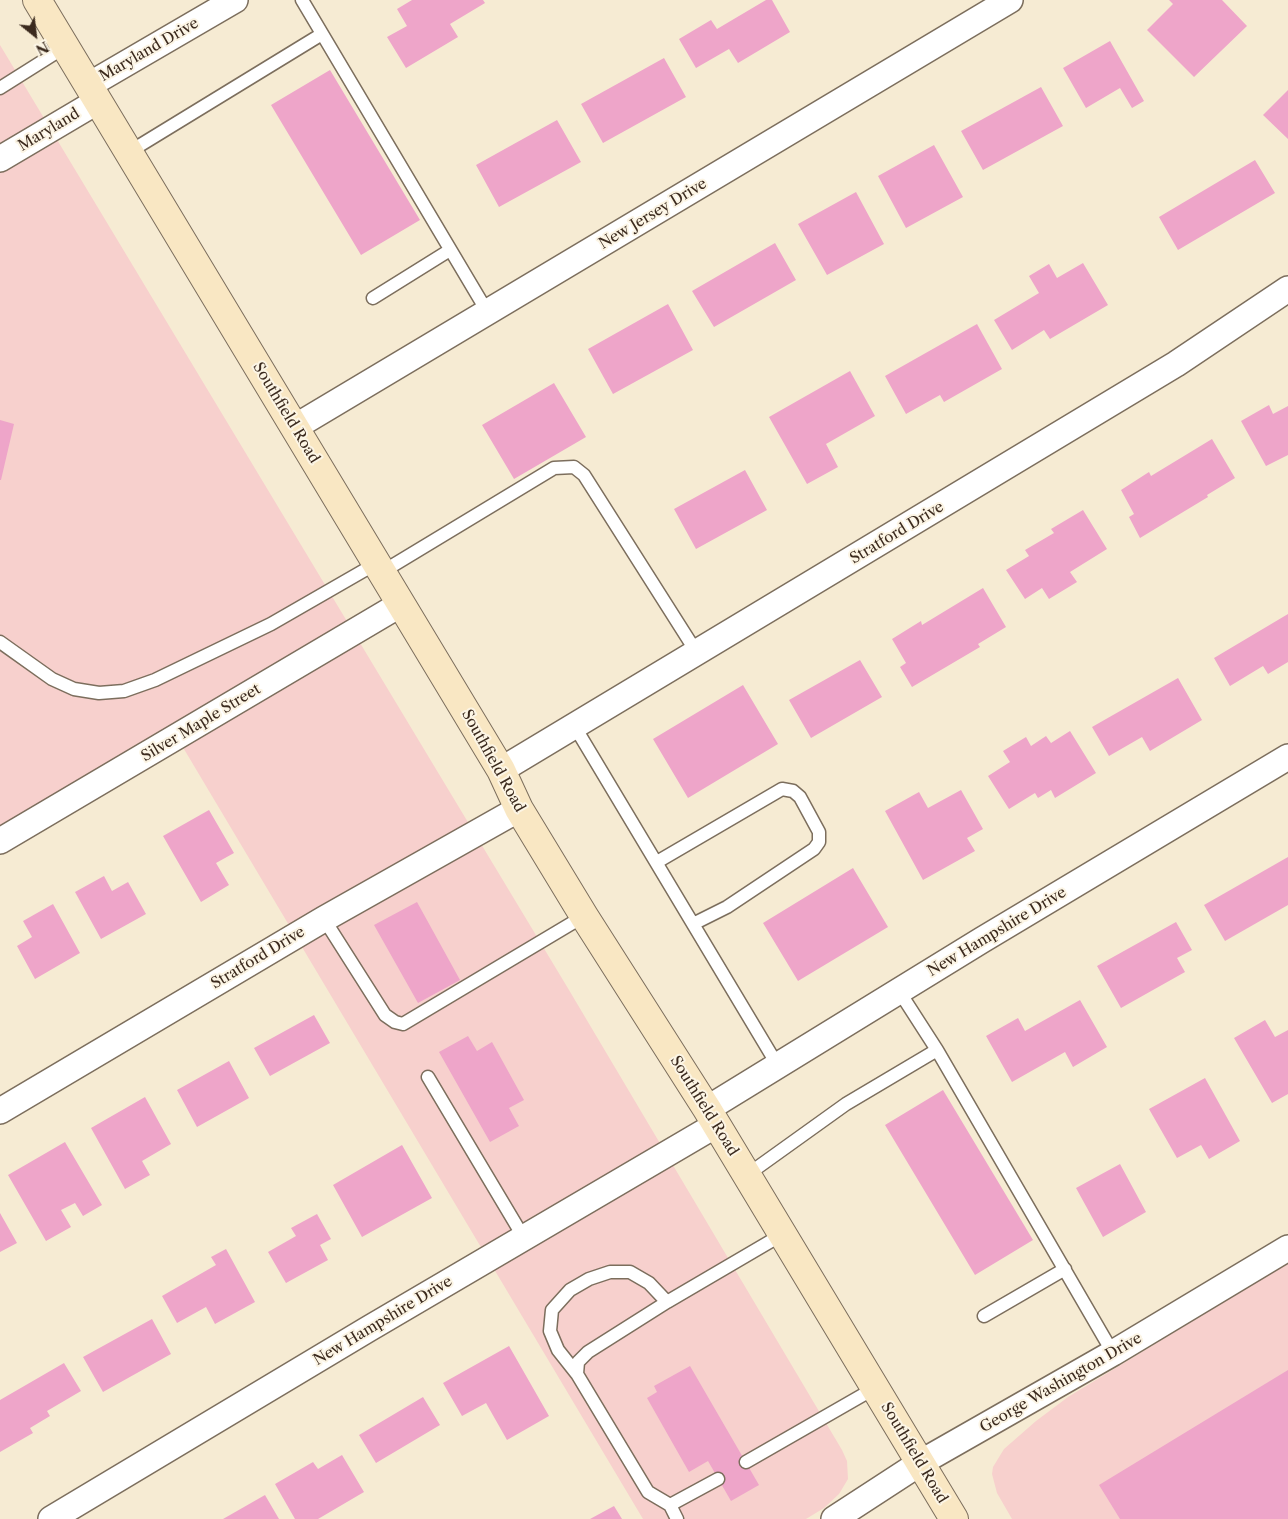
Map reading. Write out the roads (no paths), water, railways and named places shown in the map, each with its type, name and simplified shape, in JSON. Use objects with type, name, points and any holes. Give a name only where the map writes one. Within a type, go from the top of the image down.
[{"type":"main road","name":"Southfield Road","points":[[36,0],[402,604],[501,770],[519,809],[747,1175],[954,1519]]},
{"type":"street","name":"Maryland Drive","points":[[93,93],[235,0]]},
{"type":"street","name":"New Jersey Drive","points":[[295,427],[1010,0]]},
{"type":"street","name":"Maryland","points":[[0,159],[93,93]]},
{"type":"street","name":"Stratford Drive","points":[[501,770],[1176,364],[1288,289]]},
{"type":"street","name":"Silver Maple Street","points":[[0,842],[402,604]]},
{"type":"street","name":"New Hampshire Drive","points":[[51,1519],[524,1238],[711,1117],[778,1066],[899,991],[1288,758]]},
{"type":"street","name":"Stratford Drive","points":[[0,1111],[324,919],[519,809]]},
{"type":"street","name":"George Washington Drive","points":[[834,1519],[920,1463],[1114,1353],[1288,1248]]},
{"type":"lane","points":[[302,0],[488,313]]},
{"type":"lane","points":[[129,152],[322,34]]},
{"type":"lane","points":[[0,88],[65,47]]},
{"type":"lane","points":[[373,298],[450,250]]},
{"type":"lane","points":[[0,642],[52,679],[74,689],[99,693],[124,691],[155,680],[271,624],[380,568],[554,468],[574,467],[584,475],[697,653]]},
{"type":"lane","points":[[575,727],[778,1066]]},
{"type":"lane","points":[[656,862],[782,789],[793,791],[800,797],[819,832],[819,842],[814,849],[727,907],[693,924]]},
{"type":"lane","points":[[324,919],[385,1015],[395,1022],[403,1024],[584,916]]},
{"type":"lane","points":[[899,991],[937,1050],[1114,1353]]},
{"type":"lane","points":[[747,1175],[846,1104],[937,1050]]},
{"type":"lane","points":[[428,1077],[524,1238]]},
{"type":"lane","points":[[577,1374],[578,1362],[588,1352],[666,1302],[783,1234]]},
{"type":"lane","points":[[984,1316],[1065,1268]]},
{"type":"lane","points":[[666,1302],[648,1283],[630,1272],[610,1272],[589,1279],[570,1290],[552,1310],[550,1331],[558,1350],[577,1374],[648,1492],[670,1505],[677,1519]]},
{"type":"lane","points":[[746,1462],[875,1388]]},
{"type":"lane","points":[[670,1505],[718,1479]]}]
